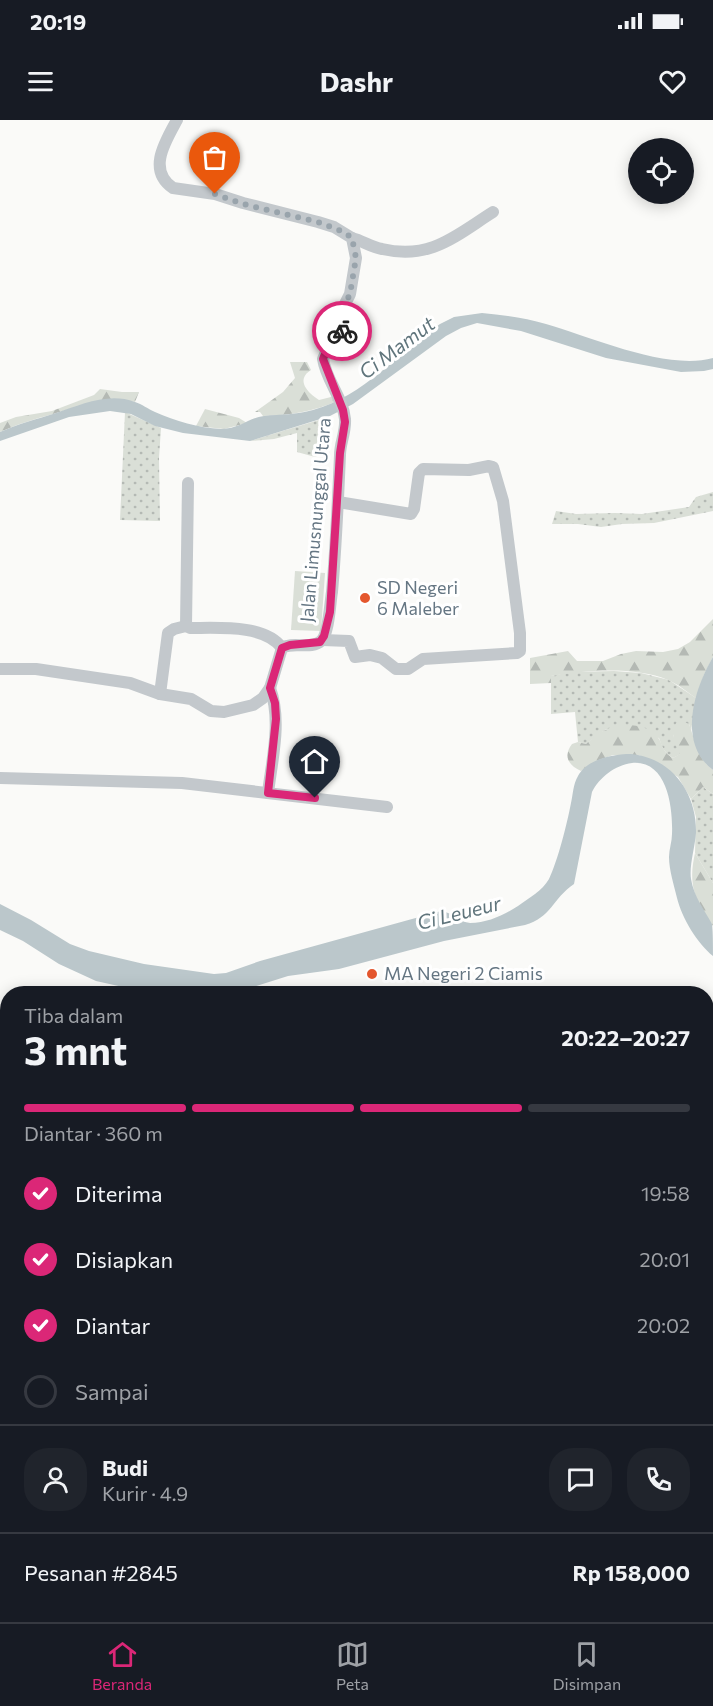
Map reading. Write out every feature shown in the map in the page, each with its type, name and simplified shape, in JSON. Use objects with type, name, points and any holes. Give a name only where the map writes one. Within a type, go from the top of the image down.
[{"type":"street","points":[[177,120],[164,145],[159,163],[160,173],[173,188],[215,194],[243,204],[318,222],[384,250],[422,251],[441,245],[493,212]]},
{"type":"street","name":"Jalan Limusnunggal Utara","points":[[282,648],[290,645],[316,644],[323,640],[330,612],[340,453],[345,427],[343,410],[323,359],[327,351],[337,342],[341,333],[343,308],[350,294],[356,258],[352,238]]},
{"type":"street","points":[[323,640],[349,640],[355,657],[370,655],[382,658],[396,669],[408,669],[423,659],[520,651],[520,633],[507,522],[493,467],[469,470],[423,469],[419,472],[414,509],[411,514],[338,502]]},
{"type":"street","points":[[186,626],[188,483]]},
{"type":"street","points":[[0,669],[36,669],[130,683],[160,694],[186,698],[211,711],[224,712],[253,705],[263,698],[270,688],[282,648],[273,638],[251,631],[186,626],[174,628],[168,633],[160,694]]},
{"type":"street","points":[[268,793],[276,719],[275,703],[270,688]]},
{"type":"street","points":[[0,778],[182,783],[387,807]]},
{"type":"green space","points":[[290,362],[307,362],[311,370],[306,374],[304,382],[307,390],[315,397],[319,400],[335,396],[337,401],[292,414],[263,416],[260,412],[255,412],[283,392],[295,378]]},
{"type":"green space","points":[[100,389],[139,392],[135,402],[103,400],[93,402],[0,432],[0,423],[16,417],[52,411],[94,395]]},
{"type":"green space","points":[[205,409],[239,418],[247,423],[224,429],[196,426]]},
{"type":"green space","points":[[125,412],[161,428],[160,521],[120,520]]},
{"type":"green space","points":[[322,419],[326,452],[315,457],[297,452],[297,433],[274,439],[250,441]]},
{"type":"green space","points":[[713,492],[713,511],[654,523],[601,527],[552,524],[556,511],[576,514],[642,514],[689,507],[696,497]]},
{"type":"green space","points":[[295,571],[325,573],[321,631],[291,630]]},
{"type":"green space","points":[[713,619],[713,657],[696,698],[668,680],[626,671],[564,674],[551,676],[551,683],[530,684],[530,658],[568,651],[577,661],[603,661],[636,651],[663,652],[678,649],[690,642]]},
{"type":"green space","points":[[571,672],[641,673],[669,680],[696,698],[691,731],[689,724],[673,735],[681,754],[673,758],[670,756],[664,750],[659,738],[606,729],[586,744],[578,742],[575,712],[551,714],[551,676]]},
{"type":"green space","points":[[682,721],[689,724],[700,755],[713,770],[713,794],[703,787],[691,799],[678,777],[639,755],[613,755],[596,761],[581,771],[568,760],[569,748],[572,744],[578,742],[586,744],[602,731],[625,725],[640,726],[652,732],[659,739],[666,753],[673,758],[680,754],[673,730],[677,722]]},
{"type":"green space","points":[[703,787],[713,794],[713,883],[695,853],[696,817],[691,799]]},
{"type":"green space","points":[[695,853],[713,883],[713,926],[701,908],[694,891],[692,874]]},
{"type":"shaded area","points":[[482,313],[538,322],[652,356],[694,361],[713,358],[713,369],[681,372],[606,358],[521,331],[477,323],[446,336],[353,404],[330,416],[250,441],[183,433],[155,426],[131,414],[110,411],[69,417],[0,441],[0,432],[7,429],[85,403],[115,398],[138,403],[179,421],[221,429],[228,429],[258,417],[313,410],[348,395],[365,384],[440,324],[454,317]]},
{"type":"shaded area","points":[[713,657],[713,770],[702,759],[695,745],[692,715],[700,684]]},
{"type":"shaded area","points":[[631,754],[659,762],[670,770],[687,791],[695,818],[696,833],[691,879],[697,897],[712,924],[713,956],[691,930],[682,914],[677,898],[669,862],[672,824],[666,788],[654,769],[644,764],[632,763],[620,766],[608,773],[592,792],[574,884],[541,918],[525,925],[444,941],[339,969],[288,976],[256,986],[118,986],[96,981],[59,964],[23,941],[0,930],[0,904],[70,944],[89,951],[144,964],[214,974],[226,973],[260,961],[441,911],[470,923],[489,920],[518,906],[546,883],[562,842],[578,776],[588,765],[616,755]]},
{"type":"way so far","points":[[215,194],[243,204],[334,227],[352,238],[356,258],[350,294],[343,308],[342,331]]},
{"type":"place","name":"SD Negeri 6 Maleber","points":[[365,598]]},
{"type":"place","name":"MA Negeri 2 Ciamis","points":[[372,974]]},
{"type":"route","points":[[315,798],[268,793],[276,719],[275,703],[270,688],[282,648],[287,645],[311,644],[323,640],[330,612],[340,453],[345,422],[343,410],[323,359],[324,354],[340,338],[342,331]]},
{"type":"water label","name":"Ci Mamut","points":[[397,348]]},
{"type":"water label","name":"Ci Leueur","points":[[459,913]]}]
